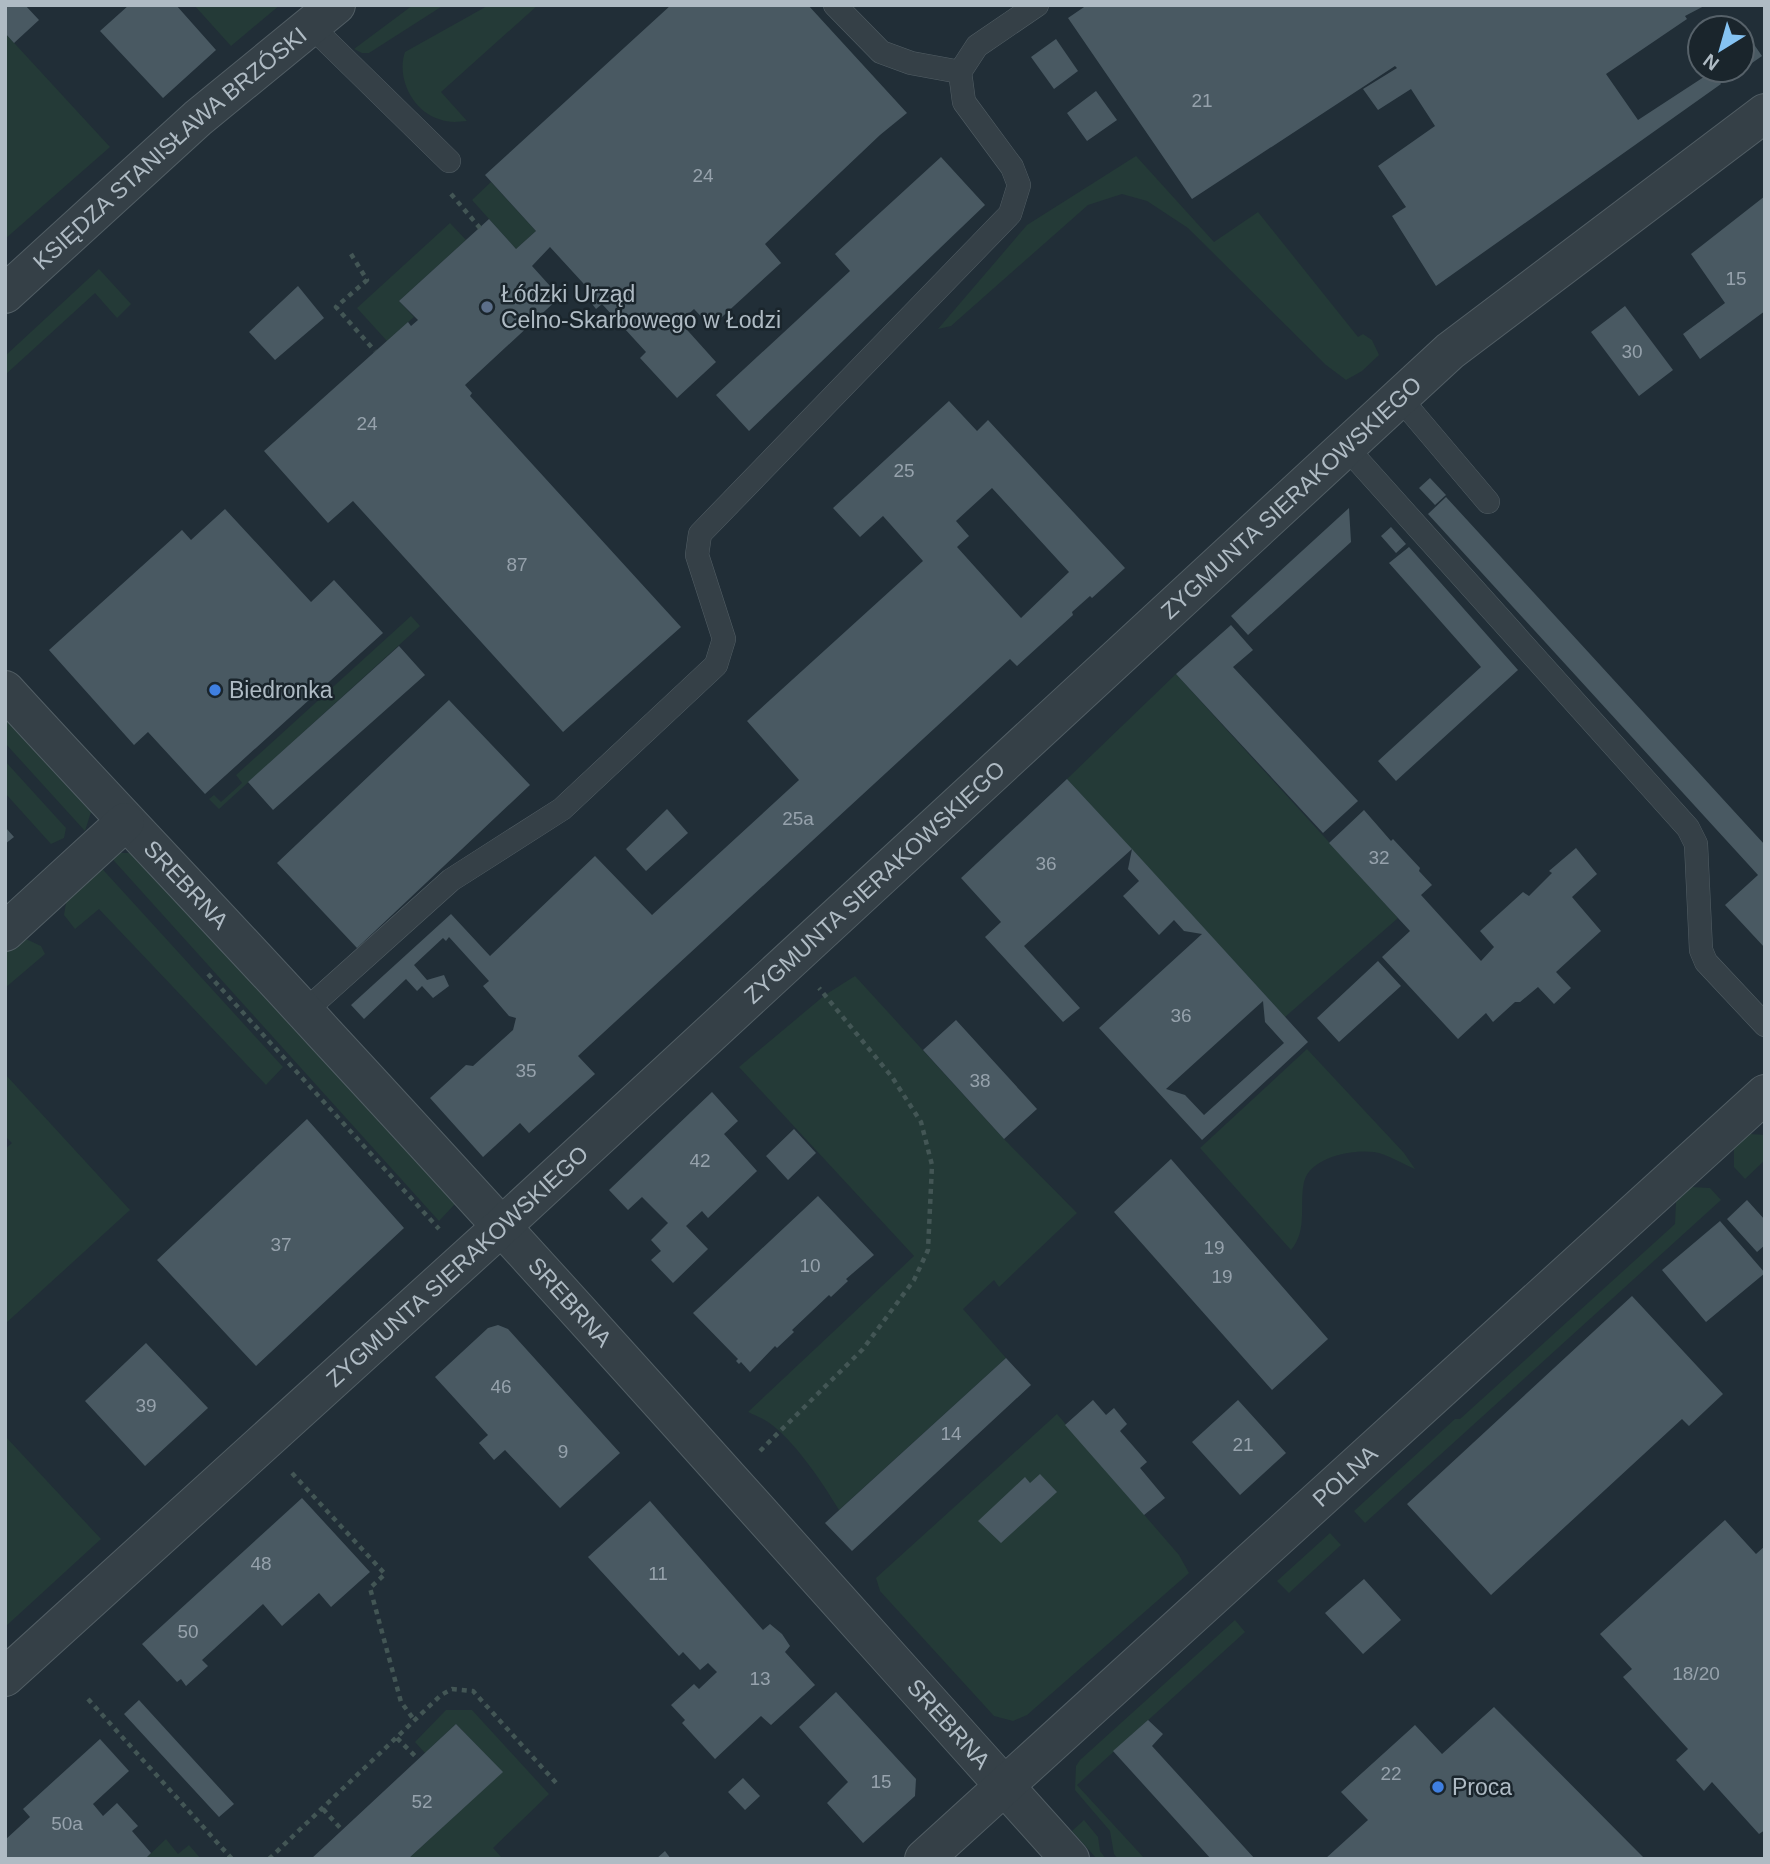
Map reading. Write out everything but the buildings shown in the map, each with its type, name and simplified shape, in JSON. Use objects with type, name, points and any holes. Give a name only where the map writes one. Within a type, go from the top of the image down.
[{"type":"street","name":"KSIĘDZA STANISŁAWA BRZÓSKI","points":[[5,294],[198,118],[323,16]]},
{"type":"street","name":"ZYGMUNTA SIERAKOWSKIEGO","points":[[5,1677],[501,1227],[1450,351],[1765,113]]},
{"type":"street","name":"SREBRNA","points":[[5,690],[501,1227],[1070,1859]]},
{"type":"street","points":[[5,932],[125,822]]},
{"type":"street","name":"POLNA","points":[[924,1859],[1765,1094]]},
{"type":"lane","points":[[835,5],[881,52],[911,64],[960,72]]},
{"type":"lane","points":[[304,1012],[452,880],[562,809],[716,665],[724,639],[697,555],[700,534],[1010,214],[1019,186],[1012,167],[964,102],[960,72],[977,46],[1037,5]]},
{"type":"lane","points":[[323,16],[449,161]]},
{"type":"lane","points":[[1399,397],[1488,502]]},
{"type":"lane","points":[[1345,446],[1688,828],[1696,844],[1701,950],[1706,962],[1765,1025]]},
{"type":"path","points":[[454,198],[480,228]]},
{"type":"path","points":[[351,254],[367,280],[336,307],[375,351]]},
{"type":"path","points":[[208,974],[442,1232]]},
{"type":"path","points":[[759,1452],[863,1349],[914,1280],[928,1250],[932,1165],[921,1122],[892,1077],[813,982]]},
{"type":"path","points":[[286,1467],[385,1574],[370,1588],[401,1702],[415,1721]]},
{"type":"path","points":[[270,1859],[441,1695],[452,1689],[473,1691],[558,1785]]},
{"type":"path","points":[[88,1699],[232,1859]]},
{"type":"path","points":[[397,1738],[418,1759]]},
{"type":"path","points":[[323,1809],[342,1830]]},
{"type":"green space","points":[[194,5],[280,5],[231,46]]},
{"type":"green space","points":[[413,5],[444,5],[369,53],[354,49]]},
{"type":"green space","points":[[489,5],[538,5],[441,92],[467,121],[446,121],[430,115],[414,101],[405,83],[405,52]]},
{"type":"green space","points":[[5,33],[110,147],[5,239]]},
{"type":"green space","points":[[1136,156],[1214,242],[1258,212],[1358,337],[1363,334],[1372,340],[1379,355],[1362,371],[1346,380],[1326,365],[1188,228],[1147,201],[1122,194],[1088,205],[951,326],[938,329],[1027,225]]},
{"type":"green space","points":[[491,182],[536,231],[516,249],[472,200]]},
{"type":"green space","points":[[450,223],[466,240],[399,301],[414,317],[387,341],[357,308]]},
{"type":"green space","points":[[99,269],[131,304],[117,318],[95,293],[5,375],[5,356]]},
{"type":"green space","points":[[411,616],[420,626],[219,809],[209,799],[214,795],[221,802],[242,783],[236,775]]},
{"type":"green space","points":[[1176,674],[1398,918],[1285,1017],[1067,779]]},
{"type":"green space","points":[[5,708],[92,809],[85,831],[5,743]]},
{"type":"green space","points":[[5,761],[66,828],[64,838],[51,844],[5,793]]},
{"type":"green space","points":[[107,853],[134,853],[455,1204],[439,1221]]},
{"type":"green space","points":[[96,862],[283,1067],[266,1085],[99,909],[75,929],[64,915],[68,891]]},
{"type":"green space","points":[[26,939],[41,946],[45,954],[5,988],[5,945]]},
{"type":"green space","points":[[855,976],[1004,1139],[1077,1213],[999,1287],[994,1280],[963,1309],[1006,1358],[839,1510],[788,1440],[768,1422],[748,1412],[914,1256],[739,1067],[825,995]]},
{"type":"green space","points":[[1307,1049],[1404,1153],[1415,1169],[1384,1155],[1365,1151],[1333,1156],[1314,1166],[1304,1182],[1300,1234],[1291,1250],[1200,1148]]},
{"type":"green space","points":[[5,1074],[130,1210],[5,1324],[5,1149],[12,1143],[5,1136]]},
{"type":"green space","points":[[1750,1134],[1765,1135],[1765,1160],[1745,1179],[1734,1167],[1734,1148]]},
{"type":"green space","points":[[1691,1187],[1710,1188],[1721,1200],[1365,1523],[1354,1511],[1675,1224],[1676,1202]]},
{"type":"green space","points":[[1057,1414],[1179,1555],[1189,1573],[1027,1715],[1013,1721],[994,1716],[880,1591],[876,1578]]},
{"type":"green space","points":[[5,1436],[101,1539],[5,1627]]},
{"type":"green space","points":[[1330,1533],[1341,1545],[1289,1593],[1277,1581]]},
{"type":"green space","points":[[1235,1620],[1245,1632],[1077,1785],[1145,1859],[1118,1859],[1114,1854],[1110,1831],[1075,1790],[1076,1766]]},
{"type":"green space","points":[[446,1710],[472,1710],[549,1794],[493,1848],[503,1859],[408,1859],[502,1772],[456,1724],[425,1753],[415,1742]]},
{"type":"green space","points":[[1084,1820],[1098,1837],[1100,1851],[1106,1859],[1097,1859],[1072,1831]]},
{"type":"green space","points":[[166,1839],[178,1854],[189,1845],[201,1859],[145,1859]]},
{"type":"place","name":"Łódzki Urząd Celno-Skarbowego w Łodzi","points":[[487,307]]},
{"type":"place","name":"Biedronka","points":[[215,690]]},
{"type":"place","name":"Proca","points":[[1438,1787]]}]
